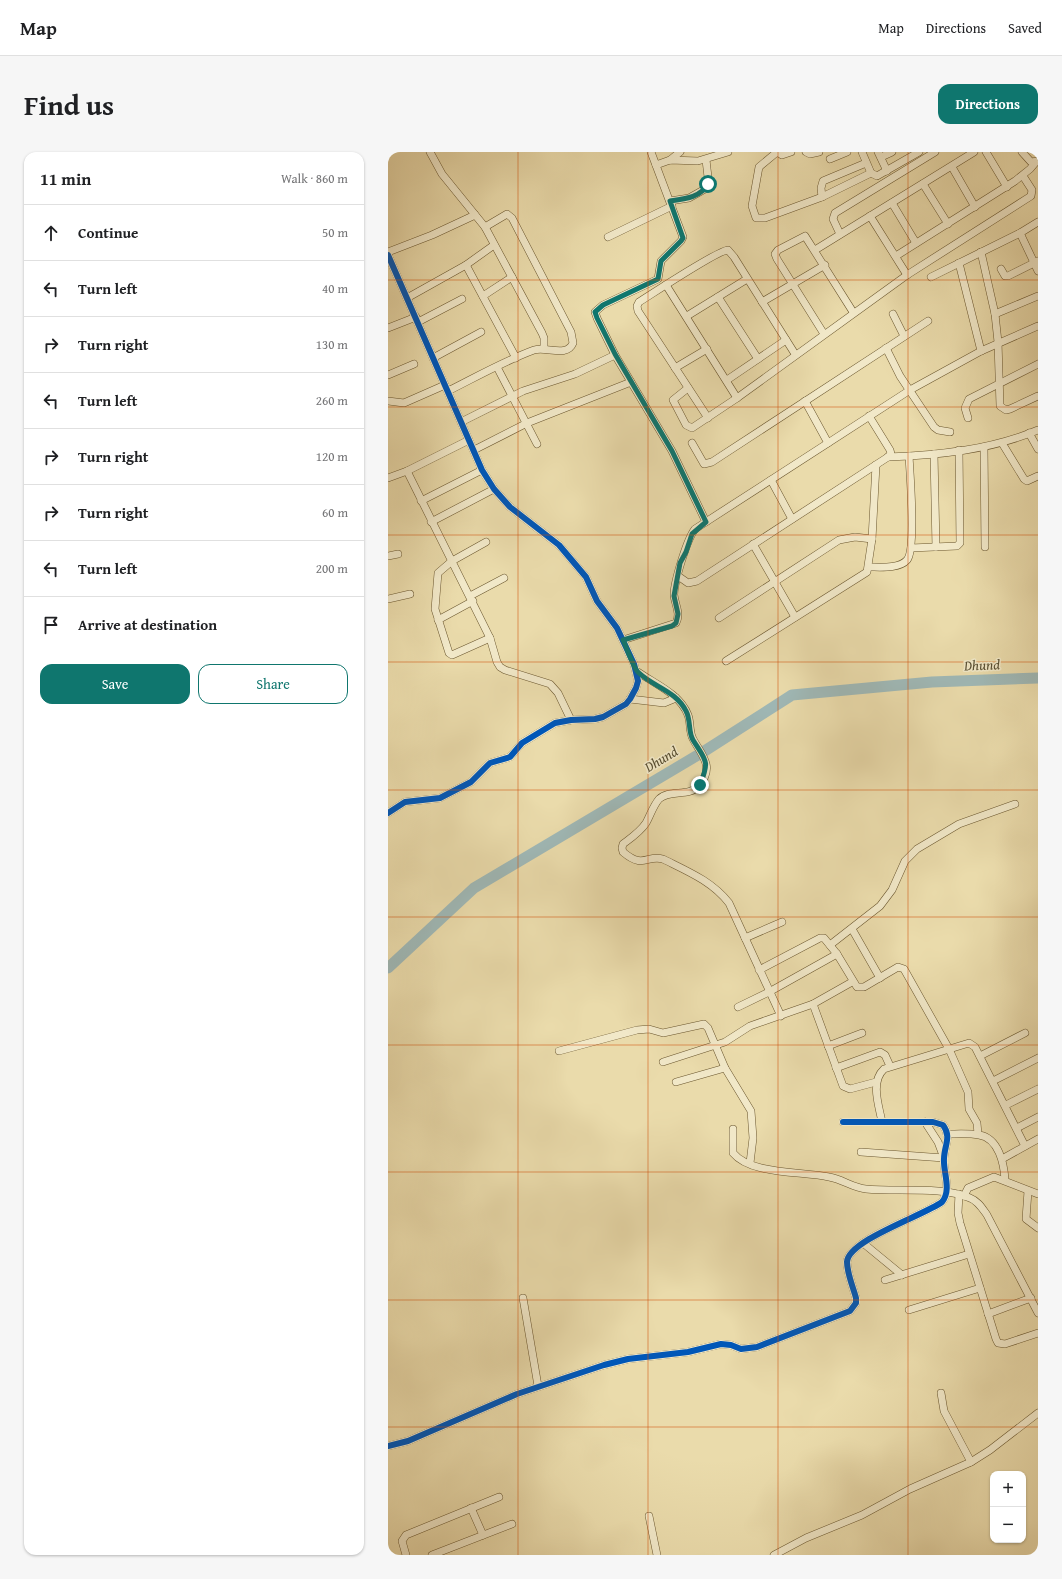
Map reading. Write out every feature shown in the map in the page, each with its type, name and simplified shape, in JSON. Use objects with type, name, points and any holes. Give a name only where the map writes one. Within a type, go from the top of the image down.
[{"type":"street","points":[[430,152],[445,178],[484,227],[544,338],[544,349]]},
{"type":"street","points":[[651,152],[683,238],[661,261],[658,279],[603,305],[595,312],[615,354],[672,451],[706,522]]},
{"type":"street","points":[[656,165],[670,160],[680,152]]},
{"type":"street","points":[[670,160],[688,162],[706,160],[728,152]]},
{"type":"street","points":[[791,152],[782,155],[777,152],[759,167],[752,202],[754,215],[759,219],[822,197],[871,173]]},
{"type":"street","points":[[806,152],[810,154],[819,152]]},
{"type":"street","points":[[830,159],[847,152]]},
{"type":"street","points":[[862,152],[871,173],[877,176],[919,152]]},
{"type":"street","points":[[887,171],[880,154],[892,152]]},
{"type":"street","points":[[840,234],[833,219],[835,213],[936,152]]},
{"type":"street","points":[[815,250],[952,167],[974,152]]},
{"type":"street","points":[[986,152],[1007,187]]},
{"type":"street","points":[[1022,152],[1031,162],[1037,162]]},
{"type":"street","points":[[608,237],[671,204],[694,196],[705,189],[708,177],[706,160]]},
{"type":"street","points":[[822,197],[823,181],[866,162]]},
{"type":"street","points":[[896,256],[1007,187],[1023,176],[1037,162]]},
{"type":"street","points":[[952,167],[975,207]]},
{"type":"street","points":[[688,388],[673,400],[686,425],[692,428],[737,398],[853,312],[907,275],[1031,196],[1032,190],[1023,176]]},
{"type":"street","points":[[923,184],[948,224]]},
{"type":"street","points":[[892,203],[916,244]]},
{"type":"street","points":[[388,401],[404,403],[447,388],[516,358],[544,349],[560,351],[570,348],[574,343],[571,332],[512,218],[507,214],[484,227]]},
{"type":"street","points":[[475,215],[388,253],[482,470],[494,489],[510,508],[566,552],[586,577],[597,601],[613,621],[638,672],[676,698],[686,710],[691,734],[703,752],[706,765],[700,785],[696,788],[668,795],[660,799],[642,827],[623,844],[623,852],[640,862],[658,858],[663,859],[701,878],[717,889],[729,903],[781,1016]]},
{"type":"street","points":[[870,216],[907,275]]},
{"type":"street","points":[[931,277],[1020,233],[1038,222]]},
{"type":"street","points":[[1020,233],[1036,262],[1038,271]]},
{"type":"street","points":[[824,334],[777,259],[775,254],[778,250],[805,236],[825,265],[853,312]]},
{"type":"street","points":[[407,298],[466,265],[494,245]]},
{"type":"street","points":[[708,418],[638,311],[637,306],[639,302],[724,250],[731,253],[795,354]]},
{"type":"street","points":[[981,252],[995,314],[998,342],[1000,406],[1006,410],[1038,396]]},
{"type":"street","points":[[1001,269],[1005,276],[1008,276],[1036,262]]},
{"type":"street","points":[[959,263],[980,351]]},
{"type":"street","points":[[466,265],[516,358]]},
{"type":"street","points":[[762,302],[825,265]]},
{"type":"street","points":[[483,296],[512,277]]},
{"type":"street","points":[[687,316],[747,279]]},
{"type":"street","points":[[666,285],[687,316],[737,398]]},
{"type":"street","points":[[995,314],[1038,296]]},
{"type":"street","points":[[718,297],[758,359]]},
{"type":"street","points":[[388,328],[417,320],[462,299]]},
{"type":"street","points":[[893,314],[904,336]]},
{"type":"street","points":[[692,443],[701,461],[704,464],[707,464],[928,321]]},
{"type":"street","points":[[623,640],[672,626],[676,623],[678,614],[674,596],[680,563],[686,552],[692,534],[706,522],[910,390],[998,342],[1038,326]]},
{"type":"street","points":[[433,358],[481,332]]},
{"type":"street","points":[[726,380],[786,340]]},
{"type":"street","points":[[886,348],[897,370],[934,427],[938,430],[950,432]]},
{"type":"street","points":[[675,368],[707,349]]},
{"type":"street","points":[[461,422],[530,388],[575,374],[615,354]]},
{"type":"street","points":[[388,375],[414,364]]},
{"type":"street","points":[[968,418],[965,408],[969,399],[1038,364]]},
{"type":"street","points":[[496,367],[538,444]]},
{"type":"street","points":[[474,450],[527,424],[631,382]]},
{"type":"street","points":[[805,402],[828,443]]},
{"type":"street","points":[[678,576],[688,583],[697,581],[888,457],[891,454],[889,447],[869,416]]},
{"type":"street","points":[[888,457],[934,454],[984,447],[1002,443],[1038,430]]},
{"type":"street","points":[[1029,434],[1038,449]]},
{"type":"street","points":[[388,478],[407,471],[469,440]]},
{"type":"street","points":[[1002,443],[1024,479],[1027,481],[1038,476]]},
{"type":"street","points":[[984,447],[985,547]]},
{"type":"street","points":[[911,548],[957,546],[960,543],[959,450]]},
{"type":"street","points":[[934,454],[936,547]]},
{"type":"street","points":[[869,567],[887,567],[902,564],[907,560],[911,548],[909,456]]},
{"type":"street","points":[[726,661],[863,575],[869,567],[876,465]]},
{"type":"street","points":[[421,501],[482,470]]},
{"type":"street","points":[[407,471],[431,522],[472,599],[490,638],[497,662],[500,667],[505,670],[550,684],[558,693],[571,720]]},
{"type":"street","points":[[771,480],[792,519]]},
{"type":"street","points":[[431,522],[494,489]]},
{"type":"street","points":[[719,618],[839,540],[855,537],[872,539]]},
{"type":"street","points":[[486,542],[452,561],[441,570],[437,577],[434,603],[449,653],[452,655],[490,638]]},
{"type":"street","points":[[753,544],[795,617]]},
{"type":"street","points":[[388,556],[398,554]]},
{"type":"street","points":[[438,620],[504,578]]},
{"type":"street","points":[[388,599],[410,594]]},
{"type":"street","points":[[388,814],[405,802],[440,798],[471,782],[490,763],[510,757],[522,743],[548,727],[571,720],[595,719],[603,717],[630,699],[636,688],[638,672]]},
{"type":"street","points":[[630,699],[664,703],[676,698]]},
{"type":"street","points":[[830,945],[880,906],[892,890],[905,861],[917,849],[959,824],[1015,804]]},
{"type":"street","points":[[746,938],[782,922]]},
{"type":"street","points":[[852,929],[880,978]]},
{"type":"street","points":[[759,970],[820,938],[824,938],[830,945],[837,954],[852,982],[860,988],[898,968],[904,969],[949,1049],[968,1092],[969,1109],[977,1123],[978,1134]]},
{"type":"street","points":[[738,1007],[769,992],[837,954]]},
{"type":"street","points":[[662,1062],[715,1046],[728,1040],[750,1026],[813,1004],[852,982]]},
{"type":"street","points":[[813,1004],[843,1086],[846,1089],[876,1082]]},
{"type":"street","points":[[558,1051],[637,1030],[649,1029],[663,1032],[704,1024],[708,1028],[725,1068],[751,1112],[753,1138],[750,1163]]},
{"type":"street","points":[[828,1046],[862,1033]]},
{"type":"street","points":[[980,1056],[1025,1033]]},
{"type":"street","points":[[882,1122],[876,1082],[880,1072],[890,1066],[969,1043],[976,1047],[1025,1146]]},
{"type":"street","points":[[836,1068],[880,1052],[885,1055],[890,1066]]},
{"type":"street","points":[[993,1081],[1038,1058]]},
{"type":"street","points":[[676,1082],[725,1068]]},
{"type":"street","points":[[1006,1105],[1038,1089]]},
{"type":"street","points":[[1017,1128],[1038,1117]]},
{"type":"street","points":[[844,1122],[933,1122],[943,1125],[947,1134],[947,1146],[944,1158]]},
{"type":"street","points":[[388,1446],[408,1441],[491,1404],[538,1386],[628,1359],[688,1352],[721,1344],[731,1345],[741,1349],[757,1347],[850,1310],[856,1303],[848,1267],[848,1255],[863,1243],[890,1228],[938,1206],[945,1198],[946,1188],[944,1158],[938,1142],[926,1122]]},
{"type":"street","points":[[732,1129],[733,1152],[737,1157],[773,1171],[828,1176],[858,1188],[946,1188],[964,1192],[977,1202],[987,1215],[1038,1313]]},
{"type":"street","points":[[947,1134],[978,1134],[989,1139],[1002,1159],[1005,1180]]},
{"type":"street","points":[[1002,1159],[1038,1139]]},
{"type":"street","points":[[861,1152],[944,1158]]},
{"type":"street","points":[[1038,1194],[994,1177],[964,1192],[958,1213],[969,1254],[996,1339],[1001,1344],[1038,1333]]},
{"type":"street","points":[[1028,1191],[1026,1219],[1038,1228]]},
{"type":"street","points":[[863,1243],[902,1275]]},
{"type":"street","points":[[885,1280],[969,1254]]},
{"type":"street","points":[[909,1310],[980,1288]]},
{"type":"street","points":[[522,1298],[538,1386]]},
{"type":"street","points":[[988,1314],[1031,1298]]},
{"type":"street","points":[[942,1393],[944,1411],[971,1462]]},
{"type":"street","points":[[774,1555],[806,1538],[862,1515],[910,1488],[971,1462],[990,1450],[1038,1413]]},
{"type":"street","points":[[406,1555],[402,1541],[406,1535],[499,1497]]},
{"type":"street","points":[[471,1508],[483,1535]]},
{"type":"street","points":[[649,1516],[658,1555]]},
{"type":"street","points":[[432,1555],[512,1524]]},
{"type":"waterway","name":"Dhund","points":[[388,968],[474,888],[703,752],[792,695],[932,682],[1038,678]]},
{"type":"cycle path","points":[[388,255],[482,470],[494,489],[510,507],[559,545],[586,577],[597,601],[617,628],[634,664],[638,681],[636,688],[626,704],[603,717],[555,723],[522,743],[510,757],[490,763],[471,782],[440,798],[405,802],[388,813]]},
{"type":"cycle path","points":[[388,1446],[408,1441],[517,1394],[604,1365],[628,1359],[688,1352],[721,1344],[731,1345],[741,1349],[757,1347],[850,1311],[856,1303],[847,1266],[847,1262],[851,1254],[860,1245],[873,1237],[933,1207],[942,1202],[945,1197],[947,1187],[944,1154],[947,1134],[943,1125],[933,1122],[843,1122]]},
{"type":"route","points":[[700,785],[705,772],[705,758],[703,752],[693,740],[686,710],[676,698],[638,672],[623,640],[672,626],[676,623],[678,614],[674,596],[680,563],[695,529],[706,522],[672,451],[615,354],[595,312],[603,305],[658,279],[660,275],[661,261],[683,238],[670,201],[694,196],[705,189],[708,184]]}]
